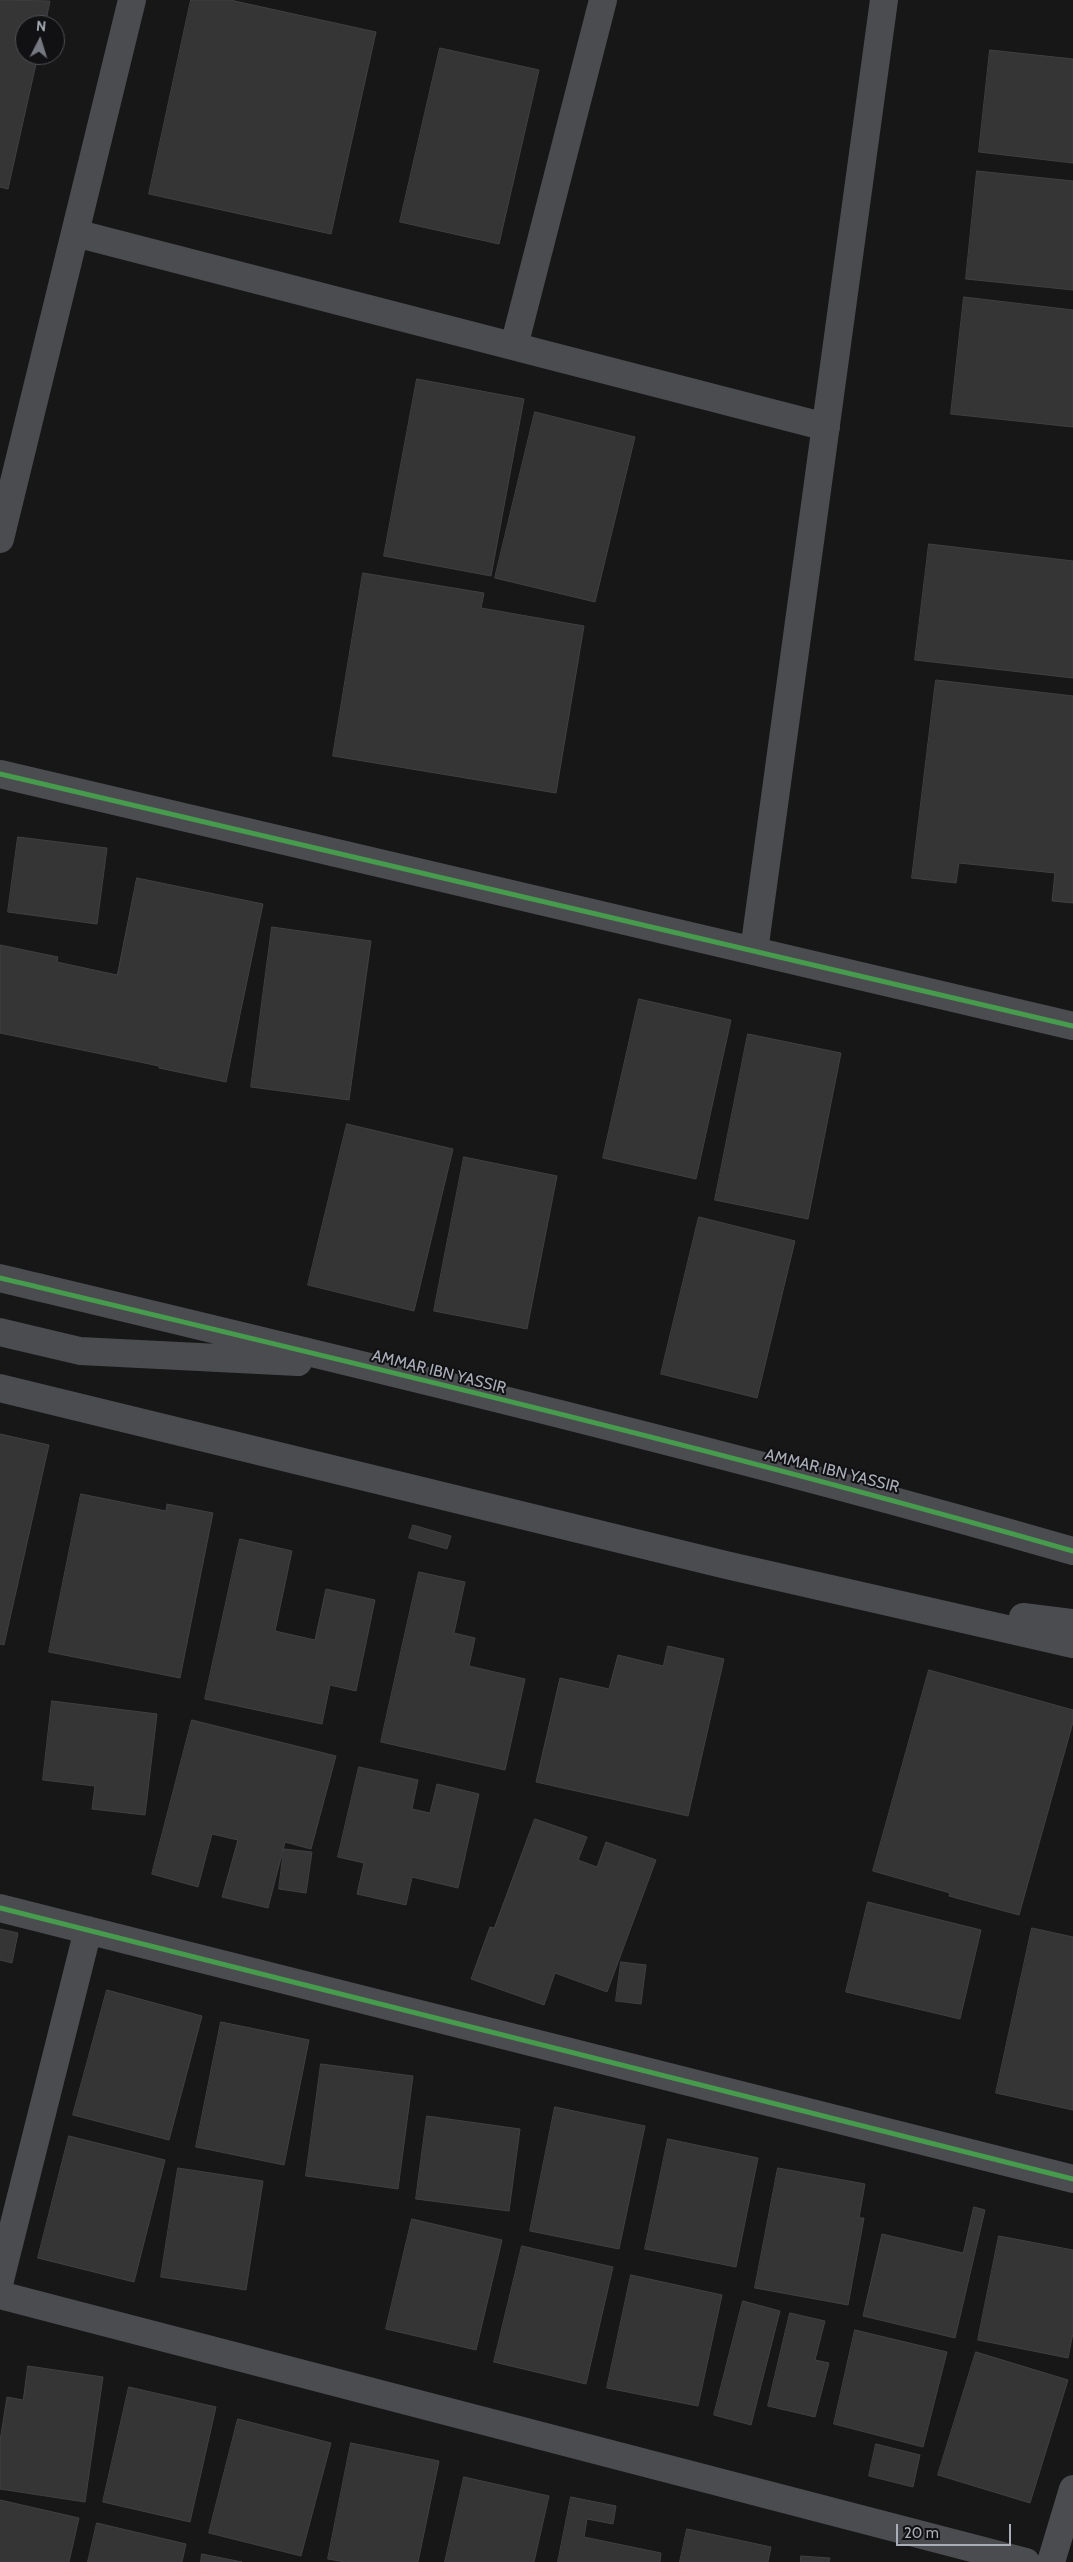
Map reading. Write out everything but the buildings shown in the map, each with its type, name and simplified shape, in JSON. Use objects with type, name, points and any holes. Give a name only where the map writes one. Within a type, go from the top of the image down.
[{"type":"street","points":[[0,539],[132,0]]},
{"type":"street","points":[[514,346],[603,0]]},
{"type":"street","points":[[754,951],[884,0]]},
{"type":"street","points":[[75,233],[826,427]]},
{"type":"street","points":[[0,774],[1073,1026]]},
{"type":"street","name":"AMMAR IBN YASSIR","points":[[0,1278],[362,1366],[888,1498],[1073,1552]]},
{"type":"street","points":[[0,1332],[80,1351],[362,1366]]},
{"type":"street","points":[[0,1388],[726,1566],[1073,1644]]},
{"type":"street","points":[[861,1596],[1073,1623]]},
{"type":"street","points":[[0,1908],[1073,2179]]},
{"type":"street","points":[[0,2280],[88,1930]]},
{"type":"street","points":[[0,2295],[1026,2562]]},
{"type":"street","points":[[1051,2562],[1073,2489]]},
{"type":"cycle path","points":[[0,774],[1073,1026]]},
{"type":"cycle path","points":[[0,1278],[404,1375],[672,1442],[1073,1551]]},
{"type":"cycle path","points":[[0,1908],[1073,2179]]}]
